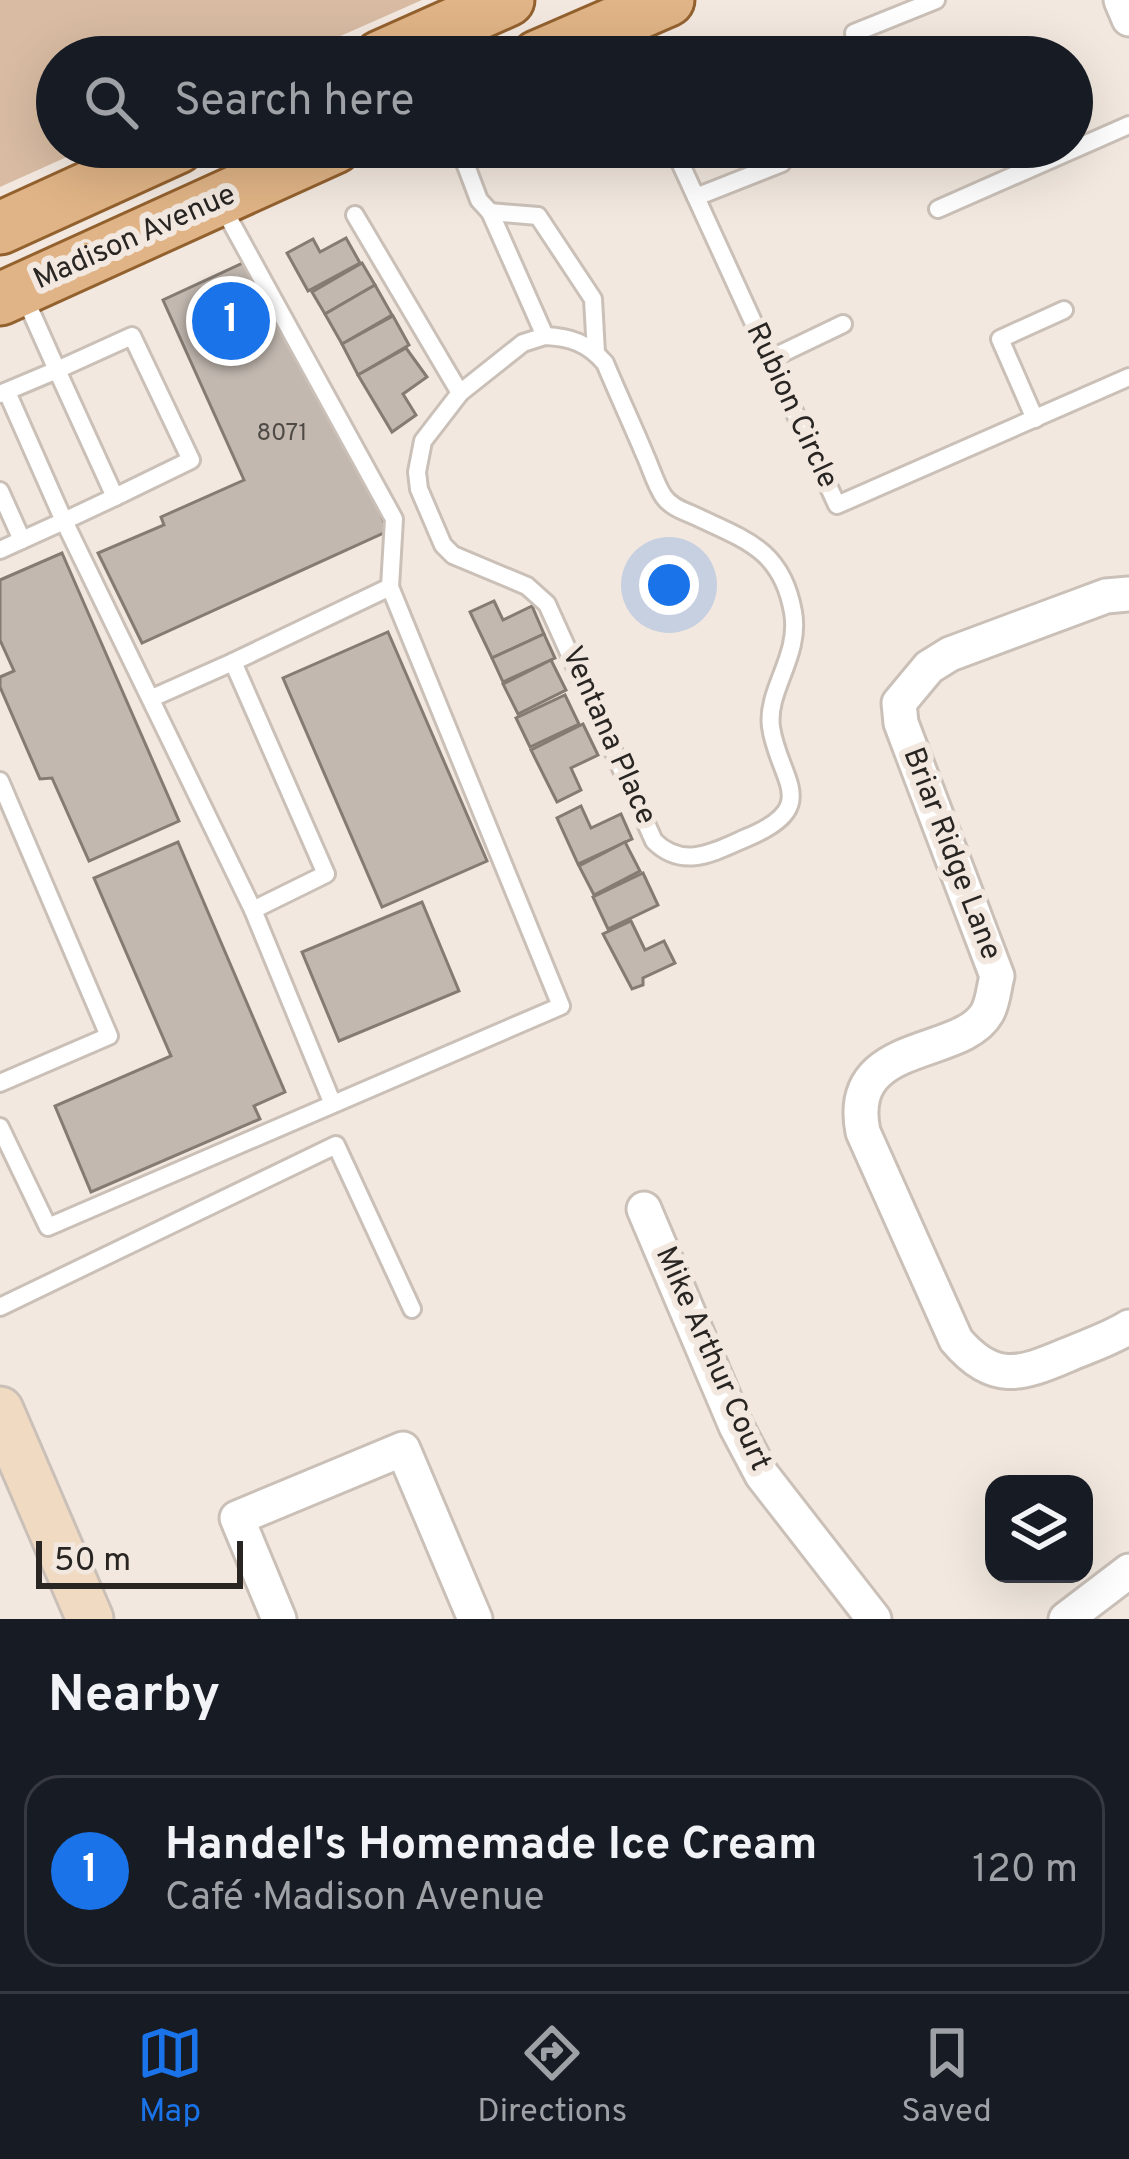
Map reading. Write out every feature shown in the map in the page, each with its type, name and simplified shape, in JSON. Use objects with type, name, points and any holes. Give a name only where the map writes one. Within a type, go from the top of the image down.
[{"type":"main road","points":[[427,36],[508,0]]},
{"type":"main road","points":[[628,36],[668,0]]},
{"type":"main road","points":[[0,228],[132,168]]},
{"type":"main road","name":"Madison Avenue","points":[[10,295],[289,168]]},
{"type":"main road","points":[[0,1410],[90,1619]]},
{"type":"street","points":[[1121,0],[1129,19]]},
{"type":"street","name":"Briar Ridge Lane","points":[[1129,594],[1106,596],[950,654],[929,667],[899,703],[901,723],[997,976],[987,1015],[971,1028],[882,1067],[860,1108],[862,1132],[956,1340],[971,1359],[999,1372],[1030,1370],[1129,1328]]},
{"type":"street","name":"Mike Arthur Court","points":[[644,1209],[736,1426],[762,1475],[874,1619]]},
{"type":"street","points":[[280,1619],[237,1518],[403,1449],[475,1619]]},
{"type":"street","points":[[1066,1619],[1129,1571]]},
{"type":"lane","points":[[854,33],[935,0]]},
{"type":"lane","points":[[1093,141],[1129,125]]},
{"type":"lane","points":[[466,168],[545,336],[579,341],[596,353]]},
{"type":"lane","name":"Rubion Circle","points":[[683,168],[837,505],[1129,377]]},
{"type":"lane","points":[[696,197],[772,168]]},
{"type":"lane","points":[[938,209],[1031,168]]},
{"type":"lane","points":[[0,1127],[48,1227],[562,1006],[390,586],[394,519],[219,200]]},
{"type":"lane","points":[[490,212],[538,216],[593,299],[596,353]]},
{"type":"lane","points":[[355,215],[460,393]]},
{"type":"lane","points":[[10,295],[57,370],[115,497]]},
{"type":"lane","points":[[1035,418],[1000,339],[1064,310]]},
{"type":"lane","points":[[770,359],[844,324]]},
{"type":"lane","points":[[0,550],[64,521],[115,497],[191,460],[132,336],[3,393],[64,521],[152,698],[253,910],[332,1102]]},
{"type":"lane","name":"Ventana Place","points":[[545,336],[523,343],[460,393],[423,441],[419,489],[443,545],[463,560],[527,586],[547,604],[654,841],[673,855],[703,856],[766,830],[788,806],[791,787],[771,729],[771,711],[791,656],[793,609],[780,573],[766,553],[664,498],[605,363],[596,353]]},
{"type":"lane","points":[[0,491],[22,540]]},
{"type":"lane","points":[[152,698],[390,586]]},
{"type":"lane","points":[[233,662],[326,874],[253,910]]},
{"type":"lane","points":[[0,781],[109,1036],[0,1083]]},
{"type":"lane","points":[[0,1307],[336,1145],[412,1309]]},
{"type":"shaded area","points":[[0,0],[422,0],[341,36],[36,36],[36,168],[42,168],[0,187]]},
{"type":"building","points":[[346,238],[360,263],[308,291],[287,253],[313,239],[320,252]]},
{"type":"building","points":[[243,263],[320,392],[388,531],[142,643],[98,553],[164,525],[161,517],[244,480],[163,300]]},
{"type":"building","points":[[362,263],[375,285],[325,314],[312,292]]},
{"type":"building","points":[[375,285],[392,315],[342,344],[325,314]]},
{"type":"building","points":[[393,316],[409,345],[358,375],[342,344]]},
{"type":"building","points":[[406,348],[427,377],[403,394],[416,415],[392,432],[358,375]]},
{"type":"building","points":[[62,553],[179,821],[89,861],[52,778],[40,779],[0,687],[0,677],[14,671],[0,640],[0,580]]},
{"type":"building","points":[[494,601],[503,620],[532,606],[544,634],[492,658],[470,612]]},
{"type":"building","points":[[388,632],[487,861],[382,907],[283,678]]},
{"type":"building","points":[[544,634],[555,658],[503,682],[492,658]]},
{"type":"building","points":[[551,660],[566,690],[518,714],[503,684]]},
{"type":"building","points":[[565,695],[579,724],[530,747],[516,718]]},
{"type":"building","points":[[583,724],[598,755],[571,768],[581,790],[557,802],[531,750]]},
{"type":"building","points":[[581,806],[591,828],[621,814],[632,839],[578,864],[557,818]]},
{"type":"building","points":[[178,842],[285,1092],[254,1106],[260,1119],[91,1192],[55,1106],[171,1056],[94,878]]},
{"type":"building","points":[[625,842],[640,871],[594,895],[579,866]]},
{"type":"building","points":[[643,873],[658,905],[608,929],[593,897]]},
{"type":"building","points":[[422,902],[459,991],[339,1041],[302,952]]},
{"type":"building","points":[[631,921],[645,950],[664,941],[675,963],[643,978],[643,985],[632,989],[603,934]]},
{"type":"place","name":"Handel's Homemade Ice Cream","points":[[231,321]]}]
